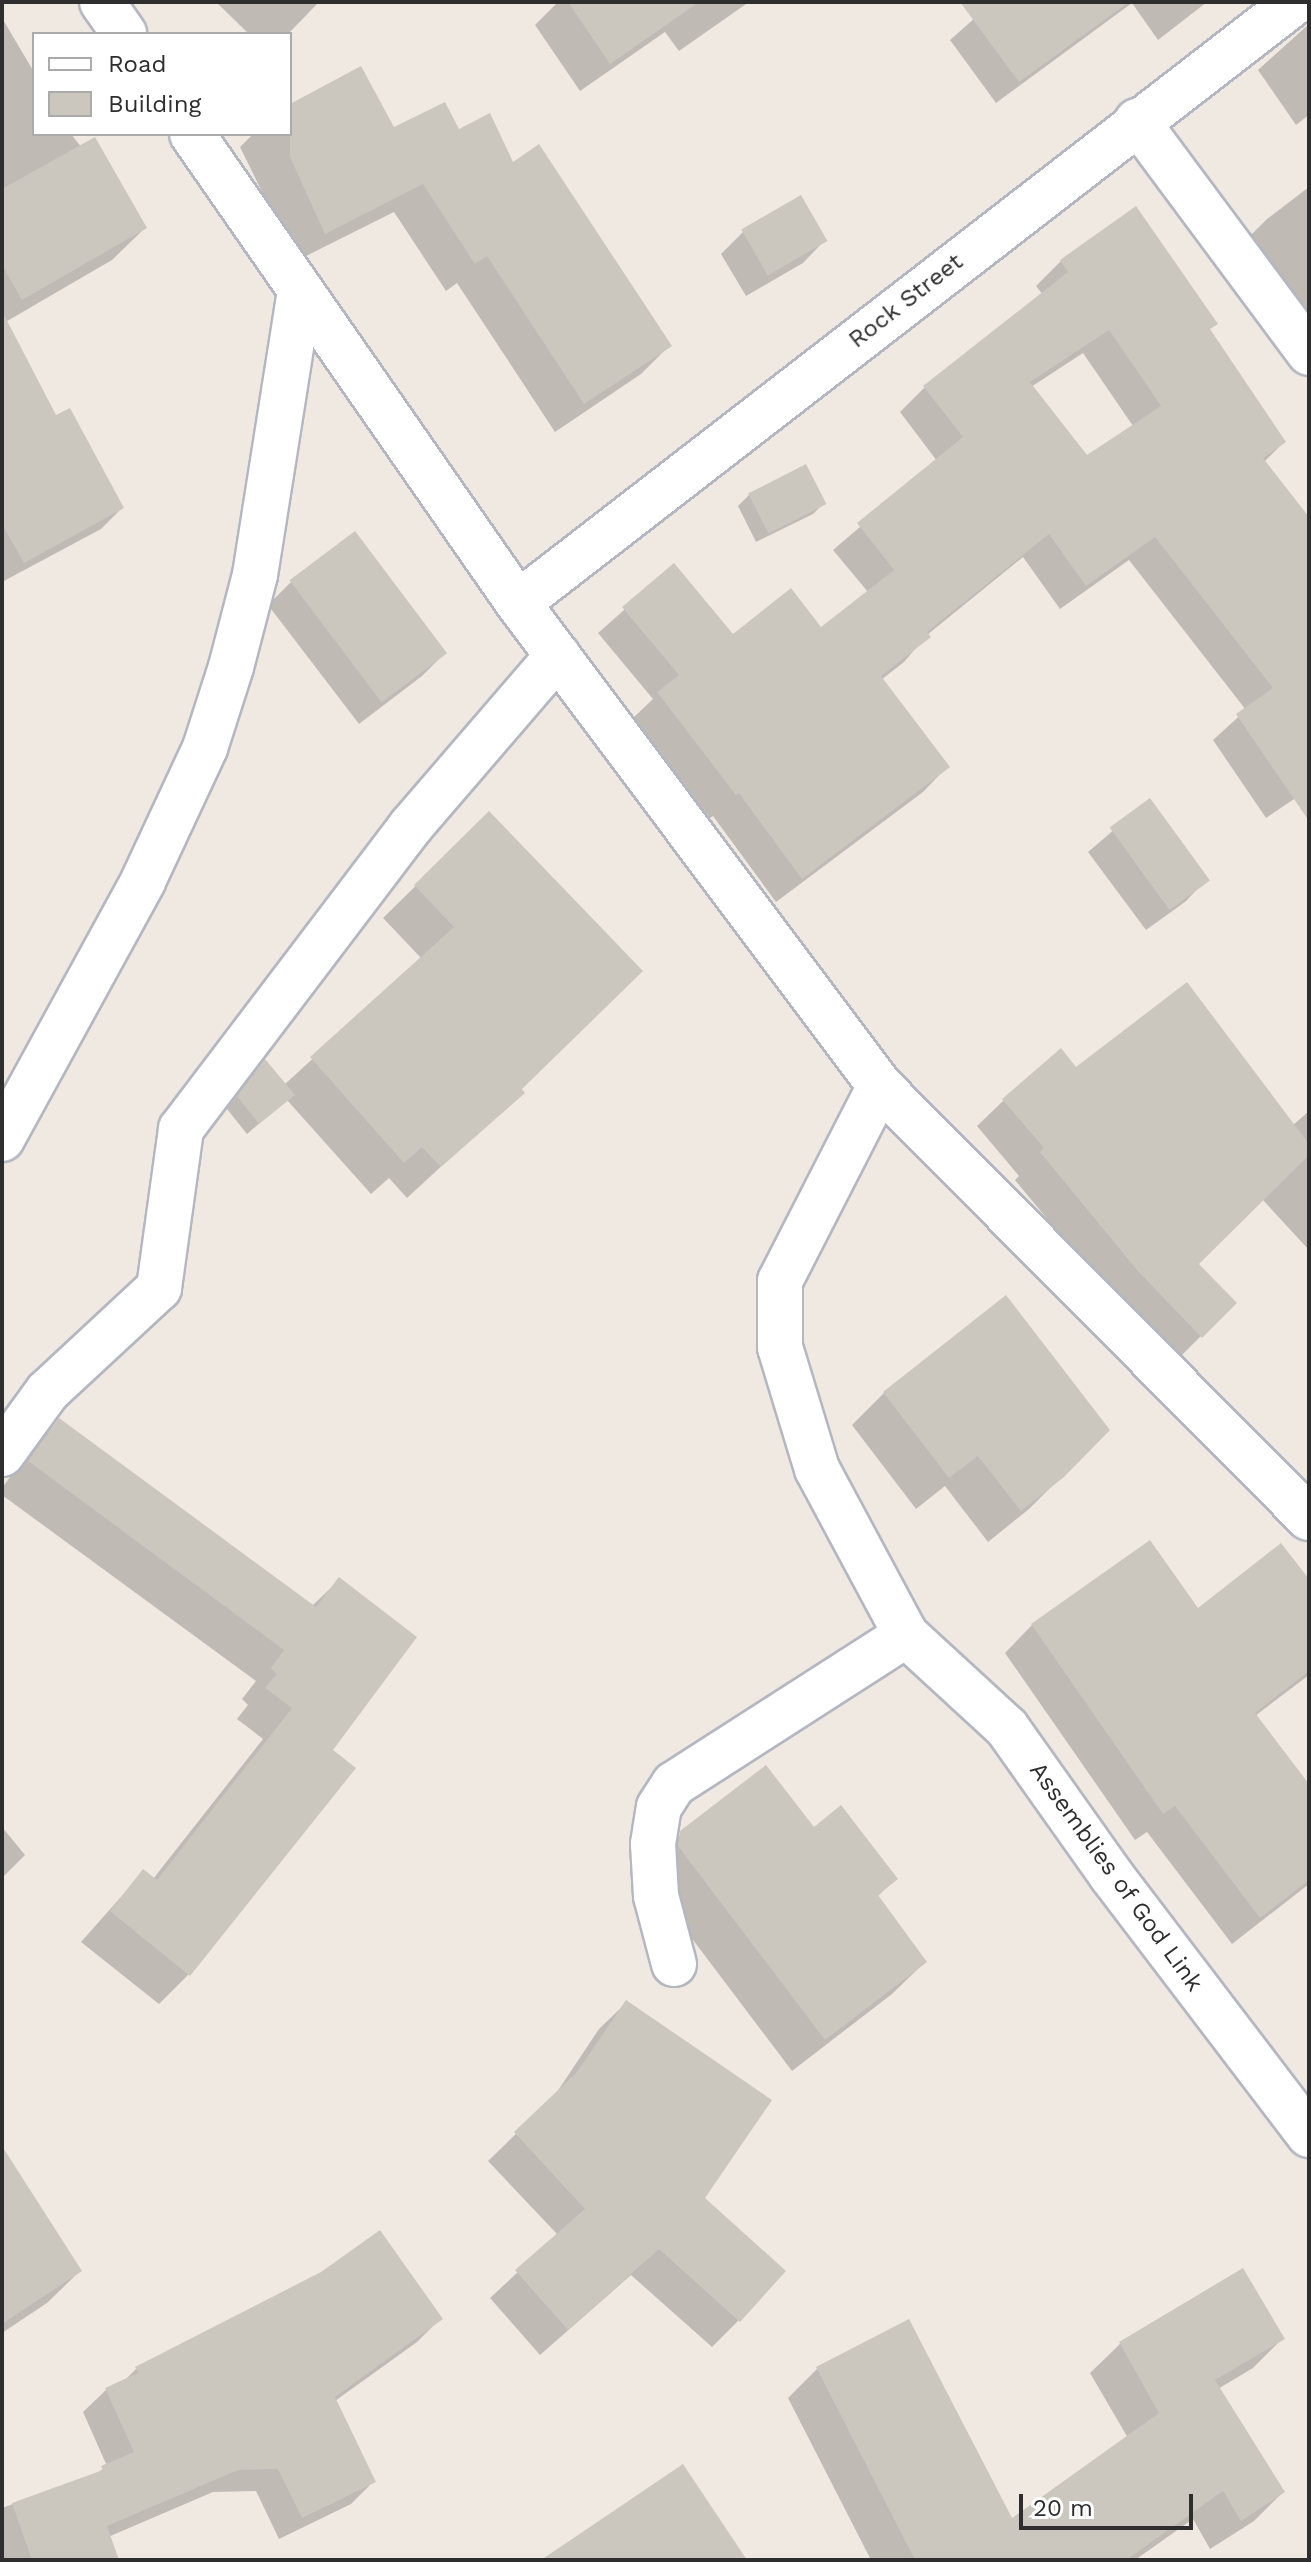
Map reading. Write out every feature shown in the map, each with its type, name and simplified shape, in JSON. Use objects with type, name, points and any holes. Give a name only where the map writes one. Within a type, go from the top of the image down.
[{"type":"street","points":[[102,2],[123,32]]},
{"type":"street","name":"Rock Street","points":[[518,603],[1137,121],[1295,2]]},
{"type":"street","points":[[1137,121],[1309,353]]},
{"type":"street","points":[[193,136],[518,603],[880,1086],[1309,1518]]},
{"type":"street","points":[[2,1139],[143,881],[205,748],[255,575],[300,292]]},
{"type":"street","points":[[2,1454],[47,1392],[159,1288],[181,1129],[411,826],[558,655]]},
{"type":"street","name":"Assemblies of God Link","points":[[880,1086],[780,1281],[780,1347],[817,1469],[906,1635],[1007,1728],[1111,1875],[1309,2135]]},
{"type":"street","points":[[674,1964],[656,1896],[653,1844],[659,1807],[674,1784],[906,1635]]},
{"type":"building","points":[[568,2],[699,2],[610,64]]},
{"type":"building","points":[[960,2],[1129,2],[1019,82]]},
{"type":"building","points":[[361,66],[394,127],[445,102],[459,129],[490,113],[513,162],[539,144],[672,346],[584,404],[487,256],[475,264],[423,184],[325,234],[290,157],[292,103]]},
{"type":"building","points":[[95,137],[147,228],[22,300],[2,265],[2,189]]},
{"type":"building","points":[[801,195],[828,241],[768,275],[741,230]]},
{"type":"building","points":[[1136,206],[1218,324],[1210,329],[1286,442],[1263,458],[1309,517],[1309,821],[1236,714],[1273,688],[1155,537],[1086,586],[1049,534],[927,632],[931,637],[881,676],[950,767],[802,879],[739,793],[736,795],[657,692],[679,675],[622,607],[674,563],[733,634],[791,588],[821,627],[894,570],[857,523],[963,437],[923,386],[1068,272],[1060,260]],"holes":[[[1109,330],[1161,406],[1087,455],[1030,382]]]},
{"type":"building","points":[[2,311],[56,415],[70,408],[124,508],[24,563],[2,524]]},
{"type":"building","points":[[806,464],[826,504],[769,534],[748,494]]},
{"type":"building","points":[[355,531],[447,653],[382,703],[290,580]]},
{"type":"building","points":[[1150,798],[1210,881],[1170,910],[1110,827]]},
{"type":"building","points":[[489,811],[643,971],[522,1089],[525,1093],[441,1167],[422,1147],[404,1163],[310,1057],[454,927],[414,885]]},
{"type":"building","points":[[1187,982],[1309,1144],[1309,1155],[1199,1264],[1237,1303],[1202,1338],[1137,1270],[1040,1152],[1044,1148],[1002,1099],[1061,1048],[1076,1067]]},
{"type":"building","points":[[265,1059],[295,1095],[259,1124],[237,1096]]},
{"type":"building","points":[[1006,1295],[1110,1430],[1064,1477],[1021,1511],[978,1456],[949,1478],[883,1392]]},
{"type":"building","points":[[59,1418],[316,1607],[339,1577],[417,1637],[333,1750],[356,1768],[190,1976],[110,1911],[143,1869],[157,1880],[292,1708],[265,1688],[277,1674],[271,1668],[284,1650],[28,1461]]},
{"type":"building","points":[[1150,1540],[1198,1608],[1281,1543],[1309,1579],[1309,1671],[1255,1713],[1309,1784],[1309,1880],[1260,1918],[1175,1806],[1163,1814],[1031,1624]]},
{"type":"building","points":[[766,1765],[814,1827],[841,1805],[898,1879],[878,1895],[927,1962],[825,2040],[678,1846],[680,1831]]},
{"type":"building","points":[[626,2000],[772,2100],[705,2198],[786,2271],[740,2322],[659,2249],[568,2330],[515,2270],[585,2209],[514,2132],[577,2072]]},
{"type":"building","points":[[2,2146],[82,2271],[2,2324]]},
{"type":"building","points":[[380,2230],[443,2319],[335,2397],[376,2482],[302,2518],[278,2469],[238,2470],[107,2526],[119,2560],[32,2560],[12,2503],[103,2470],[101,2466],[134,2452],[105,2388],[138,2373],[135,2367],[321,2272]]},
{"type":"building","points":[[1243,2268],[1285,2339],[1215,2380],[1285,2492],[1241,2521],[1223,2491],[1126,2560],[915,2560],[816,2367],[909,2319],[1012,2518],[1159,2413],[1119,2342]]},
{"type":"building","points":[[683,2464],[747,2560],[541,2560]]}]
